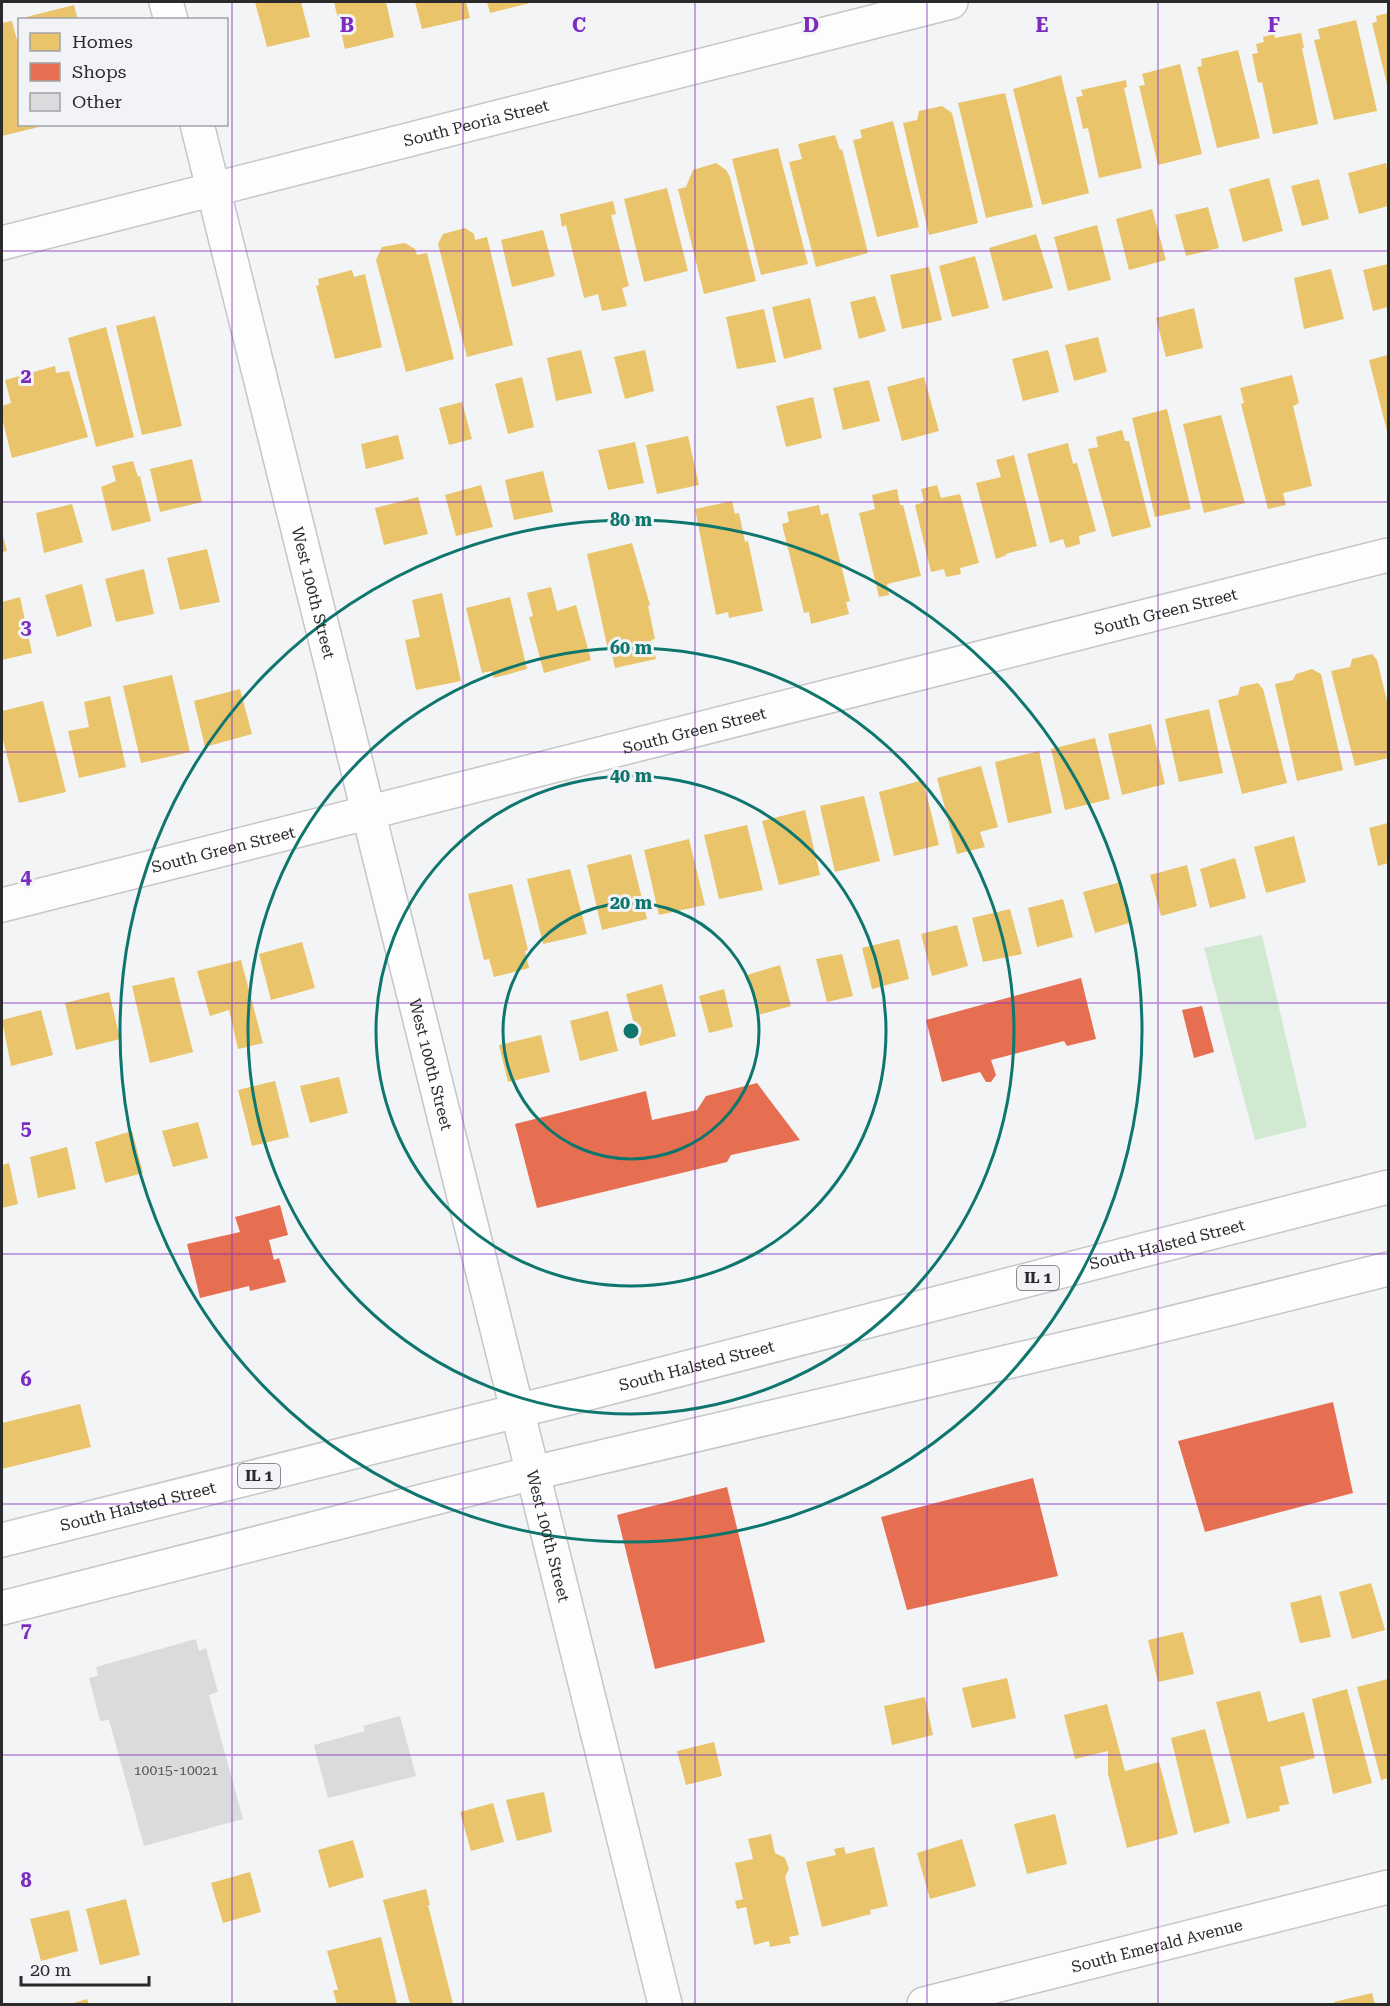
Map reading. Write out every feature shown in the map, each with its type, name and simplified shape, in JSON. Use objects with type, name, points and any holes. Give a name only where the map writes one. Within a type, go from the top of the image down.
[{"type":"street","points":[[166,2],[170,18]]},
{"type":"street","name":"South Peoria Street","points":[[2,243],[951,2]]},
{"type":"street","name":"West 100th Street","points":[[197,126],[665,2004]]},
{"type":"street","name":"South Green Street","points":[[2,905],[1389,555]]},
{"type":"street","name":"South Halsted Street","points":[[2,1540],[517,1411],[1389,1187]]},
{"type":"street","points":[[2,1608],[533,1473],[1135,1332],[1389,1269]]},
{"type":"street","name":"South Emerald Avenue","points":[[924,2004],[1389,1887]]},
{"type":"green space","points":[[1262,935],[1307,1127],[1255,1140],[1204,948]]},
{"type":"building: Homes","points":[[255,2],[301,2],[310,37],[267,47]]},
{"type":"building: Homes","points":[[334,2],[386,2],[394,37],[345,49]]},
{"type":"building: Homes","points":[[415,2],[466,2],[470,18],[422,29]]},
{"type":"building: Homes","points":[[487,2],[534,2],[490,13]]},
{"type":"building: Homes","points":[[74,5],[77,18],[26,18]]},
{"type":"building: Homes","points":[[1388,13],[1388,88],[1372,23],[1377,22],[1376,16]]},
{"type":"building: Homes","points":[[1356,20],[1377,111],[1334,120],[1314,40],[1320,39],[1318,29]]},
{"type":"building: Homes","points":[[12,21],[18,44],[18,126],[39,127],[2,136],[2,23]]},
{"type":"building: Homes","points":[[1301,33],[1318,124],[1273,134],[1262,82],[1258,83],[1252,54],[1258,53],[1256,44],[1264,42],[1263,37],[1274,34],[1275,38]]},
{"type":"building: Homes","points":[[1238,50],[1260,138],[1217,148],[1197,67],[1202,66],[1201,59]]},
{"type":"building: Homes","points":[[1180,64],[1202,154],[1158,165],[1139,86],[1145,85],[1142,74]]},
{"type":"building: Homes","points":[[1061,75],[1089,193],[1042,205],[1013,89]]},
{"type":"building: Homes","points":[[1126,80],[1127,87],[1124,88],[1142,168],[1099,178],[1088,128],[1083,129],[1076,97],[1083,96],[1081,90]]},
{"type":"building: Homes","points":[[1005,93],[1033,207],[986,218],[958,103]]},
{"type":"building: Homes","points":[[942,106],[952,113],[978,223],[929,235],[903,123],[917,120],[919,111]]},
{"type":"building: Homes","points":[[893,121],[919,227],[877,237],[853,140],[862,138],[860,130]]},
{"type":"building: Homes","points":[[835,135],[840,150],[842,149],[868,253],[816,267],[789,162],[802,159],[798,144]]},
{"type":"building: Homes","points":[[778,148],[808,264],[761,275],[732,159]]},
{"type":"building: Homes","points":[[716,163],[726,170],[730,177],[756,281],[704,294],[678,189],[686,187],[693,170]]},
{"type":"building: Homes","points":[[1386,163],[1388,206],[1359,214],[1348,173]]},
{"type":"building: Homes","points":[[1269,178],[1283,231],[1243,242],[1229,189]]},
{"type":"building: Homes","points":[[1319,179],[1329,219],[1302,226],[1291,186]]},
{"type":"building: Homes","points":[[667,188],[688,271],[644,282],[624,199]]},
{"type":"building: Homes","points":[[613,201],[616,214],[611,215],[629,286],[622,288],[627,306],[602,311],[598,294],[584,298],[566,225],[562,227],[560,214]]},
{"type":"building: Homes","points":[[1208,207],[1219,248],[1186,256],[1175,215]]},
{"type":"building: Homes","points":[[1152,209],[1166,260],[1129,270],[1116,219]]},
{"type":"building: Homes","points":[[1097,225],[1111,280],[1068,291],[1054,237]]},
{"type":"building: Homes","points":[[465,228],[474,234],[475,240],[487,237],[513,345],[467,357],[438,244],[443,234]]},
{"type":"building: Homes","points":[[543,230],[555,276],[512,287],[501,240]]},
{"type":"building: Homes","points":[[1036,234],[1053,288],[1003,301],[989,248]]},
{"type":"building: Homes","points":[[405,243],[415,249],[417,255],[427,253],[454,359],[406,372],[376,260],[382,247]]},
{"type":"building: Homes","points":[[975,256],[989,308],[952,317],[939,266]]},
{"type":"building: Homes","points":[[1388,264],[1388,307],[1373,311],[1363,270]]},
{"type":"building: Homes","points":[[929,267],[942,320],[902,329],[890,275]]},
{"type":"building: Homes","points":[[1331,269],[1344,319],[1304,329],[1294,278]]},
{"type":"building: Homes","points":[[352,270],[354,277],[365,274],[382,347],[335,359],[316,286],[319,285],[318,279]]},
{"type":"building: Homes","points":[[875,296],[886,331],[859,339],[850,302]]},
{"type":"building: Homes","points":[[810,298],[822,349],[784,359],[772,307]]},
{"type":"building: Homes","points":[[1194,308],[1203,348],[1166,357],[1156,318]]},
{"type":"building: Homes","points":[[764,309],[776,362],[737,369],[726,317]]},
{"type":"building: Homes","points":[[155,316],[182,426],[142,435],[116,326]]},
{"type":"building: Homes","points":[[106,327],[134,437],[96,447],[68,338]]},
{"type":"building: Homes","points":[[1098,337],[1107,372],[1074,381],[1065,345]]},
{"type":"building: Homes","points":[[581,350],[592,393],[556,401],[547,358]]},
{"type":"building: Homes","points":[[645,350],[654,391],[625,399],[614,357]]},
{"type":"building: Homes","points":[[1048,350],[1059,392],[1023,401],[1012,359]]},
{"type":"building: Homes","points":[[1388,355],[1388,435],[1369,360]]},
{"type":"building: Homes","points":[[55,366],[56,373],[69,371],[88,437],[12,458],[2,418],[2,406],[11,403],[5,380]]},
{"type":"building: Homes","points":[[1292,375],[1299,403],[1293,406],[1312,486],[1283,493],[1286,505],[1268,509],[1241,404],[1244,403],[1240,388]]},
{"type":"building: Homes","points":[[522,377],[534,427],[508,434],[495,384]]},
{"type":"building: Homes","points":[[924,377],[939,431],[902,441],[887,387]]},
{"type":"building: Homes","points":[[869,380],[880,421],[843,430],[833,388]]},
{"type":"building: Homes","points":[[813,397],[822,438],[786,447],[776,406]]},
{"type":"building: Homes","points":[[462,402],[472,439],[449,445],[439,408]]},
{"type":"building: Homes","points":[[1167,409],[1191,509],[1155,517],[1132,418]]},
{"type":"building: Homes","points":[[1221,415],[1245,503],[1204,513],[1183,424]]},
{"type":"building: Homes","points":[[1122,430],[1125,441],[1129,441],[1151,527],[1112,537],[1088,449],[1098,447],[1096,437]]},
{"type":"building: Homes","points":[[398,435],[404,459],[366,469],[361,444]]},
{"type":"building: Homes","points":[[688,436],[699,485],[657,494],[646,445]]},
{"type":"building: Homes","points":[[635,442],[644,483],[608,490],[598,450]]},
{"type":"building: Homes","points":[[1068,443],[1073,464],[1077,463],[1096,531],[1079,536],[1080,544],[1066,548],[1063,539],[1050,543],[1027,454]]},
{"type":"building: Homes","points":[[1014,455],[1037,546],[1005,554],[1007,555],[996,559],[976,483],[1001,477],[996,460]]},
{"type":"building: Homes","points":[[192,459],[202,502],[160,512],[150,469]]},
{"type":"building: Homes","points":[[133,461],[138,477],[140,476],[151,521],[112,531],[101,487],[116,481],[112,466]]},
{"type":"building: Homes","points":[[543,471],[553,512],[514,520],[505,480]]},
{"type":"building: Homes","points":[[481,485],[493,527],[456,536],[445,495]]},
{"type":"building: Homes","points":[[937,485],[941,498],[960,494],[979,563],[960,568],[961,574],[946,577],[944,569],[931,572],[915,505],[924,502],[921,489]]},
{"type":"building: Homes","points":[[897,489],[921,576],[887,584],[889,595],[879,597],[859,513],[875,509],[872,495]]},
{"type":"building: Homes","points":[[418,497],[428,534],[384,545],[375,508]]},
{"type":"building: Homes","points":[[732,501],[735,514],[739,513],[745,542],[748,541],[763,611],[729,618],[728,612],[716,615],[695,509]]},
{"type":"building: Homes","points":[[72,504],[83,542],[44,553],[36,513]]},
{"type":"building: Homes","points":[[819,505],[821,515],[828,513],[850,601],[846,602],[849,614],[811,624],[809,612],[804,613],[782,524],[789,522],[787,512]]},
{"type":"building: Homes","points":[[2,532],[7,551],[2,552]]},
{"type":"building: Homes","points":[[632,543],[650,605],[648,606],[655,639],[651,640],[656,659],[615,668],[611,650],[608,650],[587,554]]},
{"type":"building: Homes","points":[[207,549],[220,602],[180,610],[167,558]]},
{"type":"building: Homes","points":[[144,569],[154,614],[116,622],[105,579]]},
{"type":"building: Homes","points":[[82,584],[92,626],[57,637],[45,595]]},
{"type":"building: Homes","points":[[551,587],[557,611],[576,605],[591,660],[544,673],[529,617],[533,616],[527,593]]},
{"type":"building: Homes","points":[[442,593],[461,681],[416,690],[405,640],[420,637],[412,600]]},
{"type":"building: Homes","points":[[20,597],[32,653],[2,660],[2,602]]},
{"type":"building: Homes","points":[[510,597],[527,669],[494,678],[492,671],[482,673],[466,608]]},
{"type":"building: Homes","points":[[1372,654],[1377,660],[1388,705],[1388,758],[1355,766],[1331,671],[1350,667],[1352,659]]},
{"type":"building: Homes","points":[[1312,669],[1321,674],[1343,770],[1297,781],[1275,684],[1293,680],[1296,674]]},
{"type":"building: Homes","points":[[172,675],[190,752],[141,763],[123,686]]},
{"type":"building: Homes","points":[[1258,683],[1263,689],[1287,783],[1242,794],[1218,700],[1238,695],[1240,687]]},
{"type":"building: Homes","points":[[240,689],[252,734],[205,747],[194,701]]},
{"type":"building: Homes","points":[[110,696],[126,767],[79,778],[68,731],[89,727],[84,702]]},
{"type":"building: Homes","points":[[43,701],[66,792],[19,803],[2,736],[2,711]]},
{"type":"building: Homes","points":[[1209,709],[1223,773],[1179,782],[1165,719]]},
{"type":"building: Homes","points":[[1151,724],[1165,784],[1122,795],[1108,734]]},
{"type":"building: Homes","points":[[1095,738],[1110,799],[1065,810],[1051,749]]},
{"type":"building: Homes","points":[[1039,751],[1052,813],[1008,823],[995,762]]},
{"type":"building: Homes","points":[[981,766],[998,827],[980,832],[985,847],[957,854],[937,778]]},
{"type":"building: Homes","points":[[923,780],[939,845],[894,856],[879,792]]},
{"type":"building: Homes","points":[[864,796],[880,861],[835,872],[820,806]]},
{"type":"building: Homes","points":[[805,810],[820,875],[779,885],[762,821]]},
{"type":"building: Homes","points":[[1388,823],[1388,863],[1378,866],[1369,828]]},
{"type":"building: Homes","points":[[747,825],[763,890],[719,899],[704,835]]},
{"type":"building: Homes","points":[[1294,836],[1306,882],[1266,893],[1254,847]]},
{"type":"building: Homes","points":[[689,839],[705,905],[659,915],[644,850]]},
{"type":"building: Homes","points":[[631,854],[647,919],[602,930],[587,865]]},
{"type":"building: Homes","points":[[1235,858],[1246,898],[1210,908],[1200,869]]},
{"type":"building: Homes","points":[[1187,865],[1197,906],[1161,916],[1150,875]]},
{"type":"building: Homes","points":[[570,869],[587,934],[543,944],[527,879]]},
{"type":"building: Homes","points":[[1121,882],[1132,922],[1095,933],[1083,892]]},
{"type":"building: Homes","points":[[512,884],[528,950],[525,951],[529,968],[494,977],[489,959],[484,960],[468,894]]},
{"type":"building: Homes","points":[[1063,899],[1073,937],[1037,947],[1028,908]]},
{"type":"building: Homes","points":[[1010,909],[1022,954],[983,962],[972,918]]},
{"type":"building: Homes","points":[[957,925],[968,966],[932,976],[921,934]]},
{"type":"building: Homes","points":[[899,939],[909,979],[872,989],[862,948]]},
{"type":"building: Homes","points":[[302,942],[315,988],[271,1000],[259,954]]},
{"type":"building: Homes","points":[[842,954],[853,996],[827,1002],[816,959]]},
{"type":"building: Homes","points":[[241,960],[263,1043],[238,1049],[229,1010],[210,1016],[197,971]]},
{"type":"building: Homes","points":[[780,965],[791,1006],[758,1015],[747,975]]},
{"type":"building: Homes","points":[[174,977],[193,1052],[150,1063],[132,986]]},
{"type":"building: Homes","points":[[662,984],[676,1036],[640,1046],[626,994]]},
{"type":"building: Homes","points":[[724,989],[733,1027],[709,1033],[699,996]]},
{"type":"building: Homes","points":[[109,992],[120,1039],[76,1050],[65,1003]]},
{"type":"building: Homes","points":[[41,1010],[53,1055],[11,1066],[2,1020]]},
{"type":"building: Homes","points":[[608,1011],[618,1051],[580,1061],[570,1021]]},
{"type":"building: Homes","points":[[541,1035],[550,1072],[508,1082],[499,1045]]},
{"type":"building: Homes","points":[[339,1077],[348,1113],[310,1123],[300,1086]]},
{"type":"building: Homes","points":[[275,1081],[289,1137],[252,1146],[238,1090]]},
{"type":"building: Homes","points":[[198,1122],[208,1158],[173,1167],[162,1131]]},
{"type":"building: Homes","points":[[132,1131],[143,1173],[105,1183],[95,1142]]},
{"type":"building: Homes","points":[[67,1147],[76,1189],[38,1198],[30,1157]]},
{"type":"building: Homes","points":[[9,1163],[18,1204],[2,1208],[2,1165]]},
{"type":"building: Homes","points":[[80,1404],[91,1447],[2,1469],[2,1423]]},
{"type":"building: Homes","points":[[1371,1583],[1385,1630],[1352,1639],[1339,1592]]},
{"type":"building: Homes","points":[[1321,1595],[1331,1637],[1300,1643],[1290,1603]]},
{"type":"building: Homes","points":[[1183,1632],[1194,1674],[1158,1682],[1148,1640]]},
{"type":"building: Homes","points":[[1007,1678],[1016,1718],[972,1728],[962,1688]]},
{"type":"building: Homes","points":[[1388,1679],[1388,1778],[1381,1780],[1357,1687]]},
{"type":"building: Homes","points":[[1347,1689],[1372,1783],[1333,1794],[1312,1699]]},
{"type":"building: Homes","points":[[1260,1691],[1268,1722],[1304,1712],[1315,1758],[1280,1767],[1289,1804],[1279,1806],[1280,1811],[1247,1819],[1216,1702]]},
{"type":"building: Homes","points":[[925,1697],[933,1735],[892,1745],[884,1706]]},
{"type":"building: Homes","points":[[1107,1704],[1125,1771],[1159,1762],[1178,1834],[1127,1848],[1108,1774],[1108,1751],[1075,1759],[1064,1715]]},
{"type":"building: Homes","points":[[1205,1729],[1230,1823],[1194,1833],[1171,1738]]},
{"type":"building: Homes","points":[[714,1742],[722,1776],[686,1785],[677,1751]]},
{"type":"building: Homes","points":[[544,1792],[552,1832],[517,1841],[506,1800]]},
{"type":"building: Homes","points":[[493,1803],[504,1842],[471,1851],[460,1812]]},
{"type":"building: Homes","points":[[1055,1814],[1067,1864],[1027,1874],[1014,1824]]},
{"type":"building: Homes","points":[[771,1834],[775,1853],[785,1858],[789,1869],[785,1877],[799,1935],[789,1937],[791,1943],[770,1947],[769,1941],[754,1945],[746,1907],[737,1909],[735,1901],[743,1899],[735,1863],[753,1859],[748,1839]]},
{"type":"building: Homes","points":[[962,1839],[976,1886],[930,1899],[917,1853]]},
{"type":"building: Homes","points":[[353,1840],[364,1877],[329,1888],[318,1850]]},
{"type":"building: Homes","points":[[844,1847],[846,1854],[874,1847],[888,1906],[870,1910],[871,1914],[822,1927],[806,1862],[836,1855],[834,1849]]},
{"type":"building: Homes","points":[[250,1872],[261,1912],[223,1923],[211,1883]]},
{"type":"building: Homes","points":[[426,1889],[453,2004],[410,2004],[383,1900]]},
{"type":"building: Homes","points":[[126,1899],[140,1955],[100,1965],[86,1909]]},
{"type":"building: Homes","points":[[69,1910],[78,1951],[41,1961],[30,1919]]},
{"type":"building: Homes","points":[[381,1937],[397,2004],[337,2004],[333,1990],[338,1990],[327,1951]]},
{"type":"building: Homes","points":[[1372,1993],[1375,2004],[1335,2004],[1334,2002]]},
{"type":"building: Homes","points":[[87,1999],[89,2004],[70,2004]]},
{"type":"building: Shops","points":[[1081,978],[1096,1039],[1067,1046],[1064,1041],[991,1060],[996,1075],[991,1082],[986,1082],[980,1072],[942,1082],[926,1020]]},
{"type":"building: Shops","points":[[1202,1006],[1214,1052],[1194,1058],[1182,1010]]},
{"type":"building: Shops","points":[[757,1083],[800,1140],[731,1155],[727,1162],[537,1208],[515,1124],[646,1091],[652,1120],[697,1110],[706,1096]]},
{"type":"building: Shops","points":[[280,1205],[288,1235],[269,1240],[274,1260],[279,1258],[286,1282],[250,1291],[249,1286],[200,1298],[187,1244],[240,1232],[235,1217]]},
{"type":"building: Shops","points":[[1333,1402],[1353,1493],[1205,1532],[1178,1441]]},
{"type":"building: Shops","points":[[1033,1478],[1058,1576],[907,1610],[881,1517]]},
{"type":"building: Shops","points":[[727,1487],[765,1642],[655,1669],[617,1515]]},
{"type":"building: Other","points":[[196,1639],[199,1651],[206,1648],[218,1692],[209,1695],[243,1819],[144,1846],[109,1720],[100,1721],[89,1678],[98,1676],[96,1667]]},
{"type":"building: Other","points":[[400,1716],[416,1776],[328,1798],[314,1745],[365,1731],[363,1726]]}]
